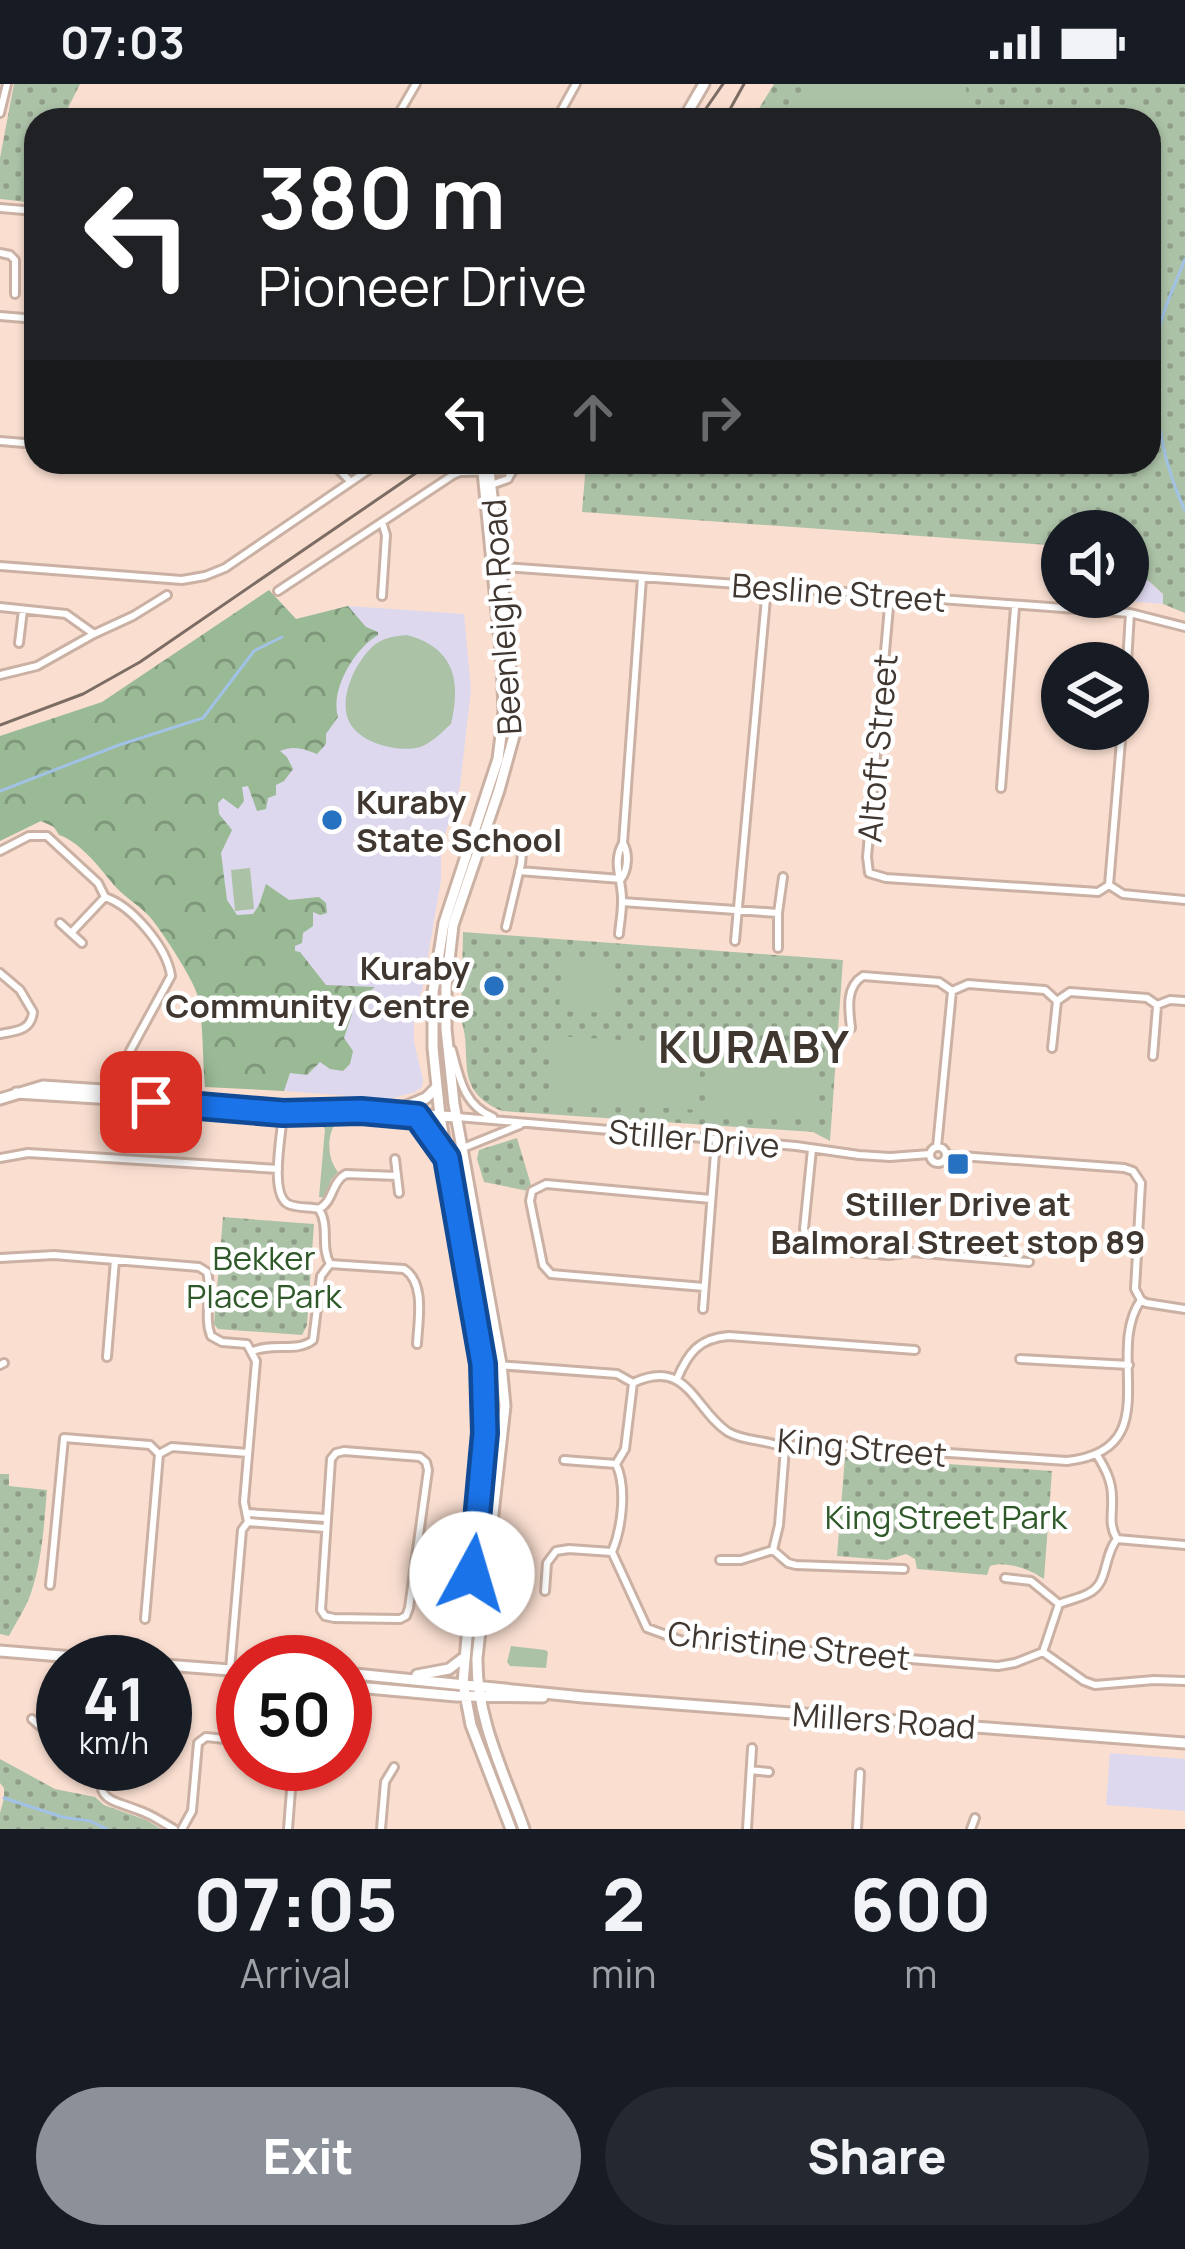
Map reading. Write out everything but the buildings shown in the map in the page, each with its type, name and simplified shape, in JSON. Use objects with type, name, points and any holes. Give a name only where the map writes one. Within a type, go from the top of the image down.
[{"type":"main road","name":"Beenleigh Road","points":[[485,474],[514,732],[453,925],[446,1029],[501,1364],[504,1430],[477,1658],[478,1690],[484,1720],[524,1829]]},
{"type":"main road","name":"Beenleigh Road","points":[[487,474],[495,513],[505,697],[502,737],[444,923],[433,992],[436,1088],[483,1364],[485,1433],[463,1683],[471,1725],[512,1829]]},
{"type":"main road","points":[[0,1099],[43,1086],[206,1098],[242,1108]]},
{"type":"main road","points":[[390,1114],[426,1098],[436,1088]]},
{"type":"main road","points":[[16,1093],[283,1113],[361,1111],[457,1117]]},
{"type":"main road","points":[[417,1116],[447,1158]]},
{"type":"main road","points":[[0,1651],[36,1654]]},
{"type":"main road","points":[[406,1678],[449,1669],[463,1657]]},
{"type":"main road","name":"Millers Road","points":[[372,1675],[463,1683],[478,1690],[1185,1744]]},
{"type":"main road","name":"Millers Road","points":[[372,1688],[465,1696],[478,1690]]},
{"type":"street","points":[[0,113],[7,84]]},
{"type":"street","points":[[0,254],[16,260],[15,295]]},
{"type":"street","points":[[343,474],[351,482]]},
{"type":"street","points":[[0,566],[182,580],[205,576],[224,568],[363,474]]},
{"type":"street","points":[[278,591],[457,474]]},
{"type":"street","points":[[491,485],[508,474]]},
{"type":"street","points":[[495,513],[496,501],[511,474]]},
{"type":"street","points":[[381,521],[386,535],[382,596]]},
{"type":"street","name":"Besline Street","points":[[496,568],[1041,608]]},
{"type":"street","points":[[619,934],[642,578]]},
{"type":"street","points":[[735,941],[767,586]]},
{"type":"street","points":[[0,675],[37,666],[166,595]]},
{"type":"street","name":"Altoft Street","points":[[890,596],[869,873],[1098,892],[1109,885]]},
{"type":"street","points":[[1001,788],[1015,606]]},
{"type":"street","points":[[0,607],[72,616],[94,634]]},
{"type":"street","points":[[19,643],[23,610]]},
{"type":"street","name":"Besline Street","points":[[1147,618],[1185,627]]},
{"type":"street","points":[[1120,750],[1109,885],[1123,894],[1185,900]]},
{"type":"street","points":[[0,851],[29,836],[47,836],[98,883],[105,897],[135,916],[165,956],[168,981],[130,1051],[124,1092]]},
{"type":"street","points":[[506,927],[523,842]]},
{"type":"street","points":[[520,871],[621,879]]},
{"type":"street","points":[[778,948],[783,877]]},
{"type":"street","points":[[71,933],[105,897]]},
{"type":"street","points":[[622,902],[778,914]]},
{"type":"street","points":[[60,923],[82,943]]},
{"type":"street","points":[[0,973],[20,990],[33,1012],[25,1028],[0,1034]]},
{"type":"street","points":[[851,1028],[851,989],[863,976],[939,982],[952,991]]},
{"type":"street","points":[[952,991],[968,984],[1045,990],[1057,1001]]},
{"type":"street","points":[[946,1155],[939,1163],[930,1154],[937,1147],[952,991]]},
{"type":"street","points":[[1052,1048],[1057,1001],[1070,992],[1147,998],[1157,1005]]},
{"type":"street","points":[[1157,1005],[1185,1001]]},
{"type":"street","points":[[1153,1056],[1157,1005]]},
{"type":"street","points":[[446,1029],[460,1080],[473,1105],[512,1123]]},
{"type":"street","points":[[283,1113],[278,1169],[283,1201],[319,1210]]},
{"type":"street","name":"Stiller Drive","points":[[457,1117],[890,1157],[930,1154]]},
{"type":"street","points":[[463,1148],[523,1124]]},
{"type":"street","points":[[703,1309],[716,1140]]},
{"type":"street","points":[[937,1147],[944,1148],[946,1155]]},
{"type":"street","points":[[812,1149],[804,1229],[805,1237],[816,1247],[1029,1262]]},
{"type":"street","points":[[0,1158],[28,1153],[278,1169]]},
{"type":"street","points":[[946,1155],[1142,1173],[1135,1288],[1141,1300],[1185,1310]]},
{"type":"street","points":[[395,1159],[399,1193]]},
{"type":"street","points":[[319,1210],[346,1174],[397,1176]]},
{"type":"street","points":[[704,1286],[551,1274],[542,1265],[530,1201],[532,1191],[546,1184],[711,1199]]},
{"type":"street","points":[[319,1210],[325,1224],[323,1253],[330,1264]]},
{"type":"street","points":[[0,1258],[54,1255],[199,1267],[207,1273],[211,1336],[247,1344],[256,1361],[244,1502],[248,1517],[242,1530],[233,1635]]},
{"type":"street","points":[[107,1358],[115,1260]]},
{"type":"street","points":[[330,1264],[404,1269],[412,1274],[418,1305],[417,1344]]},
{"type":"street","points":[[253,1351],[272,1345],[301,1347],[313,1340],[321,1276],[330,1264]]},
{"type":"street","points":[[1117,1540],[1110,1520],[1110,1482],[1096,1454],[1110,1448],[1126,1418],[1131,1319],[1141,1300]]},
{"type":"street","points":[[633,1383],[645,1378],[676,1381],[690,1352],[712,1337],[915,1350]]},
{"type":"street","points":[[1020,1359],[1129,1365]]},
{"type":"street","points":[[483,1364],[617,1374],[633,1383]]},
{"type":"street","name":"King Street","points":[[676,1381],[694,1393],[727,1431],[785,1448],[803,1443],[1067,1461],[1096,1454]]},
{"type":"street","points":[[616,1464],[625,1449],[633,1383]]},
{"type":"street","points":[[50,1585],[64,1438],[150,1445],[159,1454],[146,1619]]},
{"type":"street","points":[[159,1454],[172,1447],[248,1453]]},
{"type":"street","points":[[772,1550],[779,1526],[785,1448]]},
{"type":"street","points":[[336,1453],[420,1457],[426,1462],[406,1616],[388,1620],[325,1616],[319,1602],[326,1518],[331,1460],[336,1453]]},
{"type":"street","points":[[564,1460],[616,1464]]},
{"type":"street","points":[[545,1591],[547,1563],[556,1551],[612,1552],[618,1538],[622,1477],[616,1464]]},
{"type":"street","points":[[248,1517],[326,1518]]},
{"type":"street","points":[[248,1517],[325,1528]]},
{"type":"street","points":[[1059,1604],[1096,1590],[1117,1540],[1185,1545]]},
{"type":"street","points":[[720,1560],[741,1560],[772,1550]]},
{"type":"street","points":[[772,1550],[796,1565],[904,1569]]},
{"type":"street","name":"Christine Street","points":[[612,1552],[647,1628],[668,1637],[998,1666],[1043,1652]]},
{"type":"street","points":[[1005,1578],[1031,1581],[1059,1604]]},
{"type":"street","points":[[1059,1604],[1043,1652],[1095,1685],[1185,1681]]},
{"type":"street","points":[[32,1719],[36,1723]]},
{"type":"street","points":[[102,1791],[110,1801],[178,1829],[192,1811],[198,1743],[206,1737],[216,1738]]},
{"type":"street","points":[[747,1829],[752,1748]]},
{"type":"street","points":[[381,1829],[385,1782],[394,1767]]},
{"type":"street","points":[[751,1771],[769,1772]]},
{"type":"street","points":[[856,1829],[860,1773]]},
{"type":"street","points":[[288,1829],[291,1791]]},
{"type":"street","points":[[971,1829],[976,1818]]},
{"type":"shaded area","points":[[1149,581],[1163,594],[1163,604],[1149,603]]},
{"type":"shaded area","name":"Kuraby State School","points":[[277,598],[296,619],[348,606],[464,614],[471,690],[460,786],[441,848],[441,880],[422,991],[414,1009],[422,1087],[390,1099],[284,1091],[153,685]]},
{"type":"shaded area","points":[[1110,1753],[1185,1759],[1185,1811],[1106,1805]]},
{"type":"green space","points":[[14,84],[80,84],[68,108],[24,108],[24,202],[0,199],[0,158]]},
{"type":"green space","points":[[774,84],[1185,84],[1185,613],[1163,604],[1163,594],[1149,581],[1149,510],[1041,510],[1041,545],[582,512],[585,474],[1161,474],[1161,108],[759,108]]},
{"type":"green space","points":[[803,84],[965,84],[970,107],[970,108],[798,108]]},
{"type":"green space","points":[[269,590],[296,619],[348,606],[366,627],[378,632],[346,671],[336,706],[338,717],[326,734],[326,744],[317,754],[294,748],[280,751],[293,769],[276,785],[276,795],[268,798],[266,809],[257,811],[248,786],[242,787],[244,801],[238,809],[223,798],[218,803],[219,814],[232,830],[221,853],[227,900],[237,915],[253,914],[266,884],[289,900],[319,897],[327,913],[313,912],[313,926],[303,933],[295,951],[326,985],[375,987],[364,996],[353,996],[346,1007],[352,1014],[344,1038],[353,1051],[350,1064],[343,1071],[320,1062],[307,1075],[290,1073],[284,1091],[205,1087],[197,994],[153,921],[54,827],[41,821],[0,841],[0,736],[102,702]]},
{"type":"green space","points":[[407,635],[436,648],[445,658],[455,694],[451,724],[424,745],[402,749],[373,742],[357,732],[346,705],[354,673],[372,647]]},
{"type":"green space","points":[[250,868],[254,909],[235,911],[231,870]]},
{"type":"green space","points":[[463,932],[843,960],[830,1141],[813,1132],[502,1111],[486,1102],[476,1093],[467,1071],[461,1020]]},
{"type":"green space","points":[[562,959],[614,961],[611,1013],[559,1011]]},
{"type":"green space","points":[[556,1036],[702,1045],[697,1110],[551,1101]]},
{"type":"green space","points":[[712,1046],[817,1051],[814,1115],[709,1113]]},
{"type":"green space","points":[[335,1124],[329,1149],[338,1172],[325,1198],[319,1197],[325,1129],[321,1125]]},
{"type":"green space","points":[[517,1138],[531,1185],[528,1191],[484,1182],[479,1150]]},
{"type":"green space","name":"Bekker Place Park","points":[[223,1217],[314,1224],[307,1325],[302,1335],[218,1329],[214,1324]]},
{"type":"green space","name":"King Street Park","points":[[845,1457],[1052,1471],[1044,1579],[1003,1564],[990,1566],[987,1575],[917,1569],[915,1559],[906,1554],[887,1560],[837,1556]]},
{"type":"green space","points":[[0,1474],[9,1474],[9,1486],[47,1490],[35,1581],[9,1636],[0,1634]]},
{"type":"green space","points":[[511,1646],[545,1650],[546,1668],[510,1666]]},
{"type":"green space","points":[[0,1759],[36,1779],[36,1791],[95,1797],[161,1829],[0,1829],[4,1788]]},
{"type":"waterway","points":[[1161,324],[1185,259]]},
{"type":"waterway","points":[[1161,429],[1185,511]]},
{"type":"waterway","points":[[0,791],[203,718],[254,651],[282,637]]},
{"type":"waterway","points":[[4,1798],[107,1829]]},
{"type":"railway","points":[[706,108],[723,84]]},
{"type":"railway","points":[[731,108],[744,84]]},
{"type":"railway","points":[[0,725],[83,694],[140,662],[414,474]]},
{"type":"place","name":"Kuraby State School","points":[[332,820]]},
{"type":"place","name":"Kuraby Community Centre","points":[[494,986]]},
{"type":"place","name":"Stiller Drive at Balmoral Street stop 89","points":[[958,1164]]},
{"type":"district","name":"KURABY","points":[[755,1046]]},
{"type":"route","points":[[151,1102],[283,1113],[361,1111],[417,1116],[447,1158],[485,1384],[472,1574]]}]
